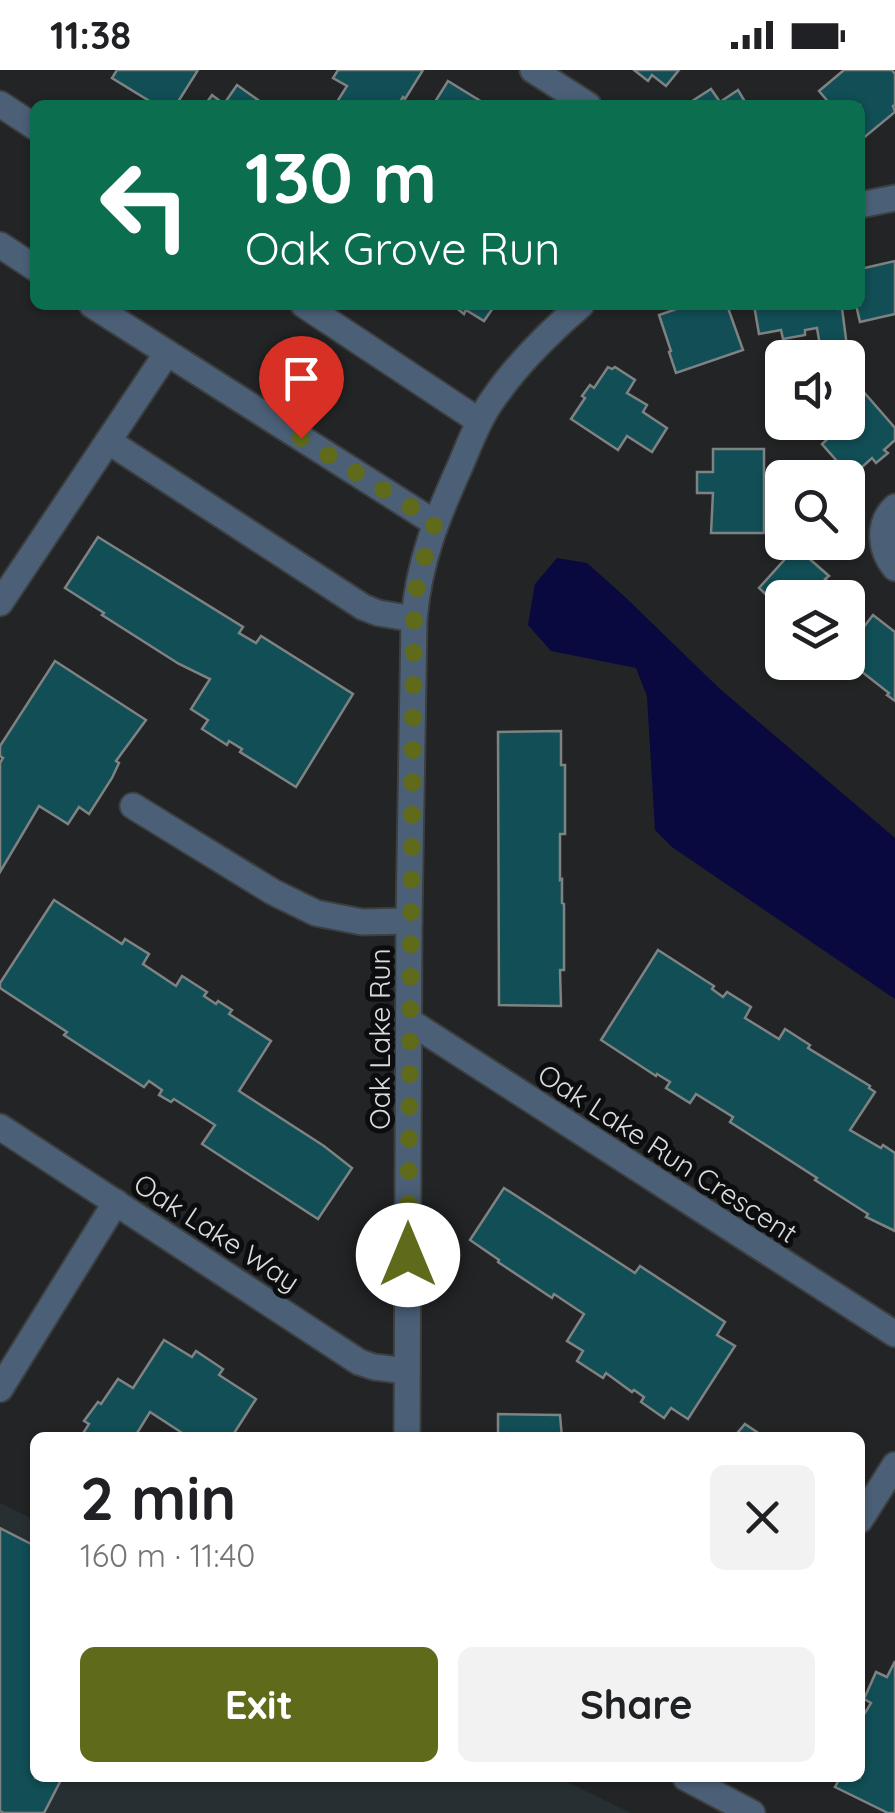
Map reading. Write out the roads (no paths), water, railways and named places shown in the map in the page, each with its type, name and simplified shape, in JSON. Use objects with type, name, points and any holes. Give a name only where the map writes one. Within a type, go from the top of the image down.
[{"type":"street","points":[[533,70],[580,100]]},
{"type":"street","points":[[0,104],[30,124]]},
{"type":"street","points":[[865,204],[895,198]]},
{"type":"street","points":[[0,245],[30,265]]},
{"type":"street","points":[[100,310],[435,522]]},
{"type":"street","points":[[312,310],[479,421]]},
{"type":"street","name":"Oak Lake Run","points":[[407,1432],[410,921],[417,583],[435,522],[479,421],[496,394],[575,310]]},
{"type":"street","points":[[0,603],[167,354]]},
{"type":"street","points":[[108,440],[363,607],[414,619]]},
{"type":"street","points":[[895,507],[887,515],[882,542],[895,568]]},
{"type":"street","points":[[133,806],[273,892],[316,913],[362,922],[410,921]]},
{"type":"street","name":"Oak Lake Run Crescent","points":[[409,1022],[895,1334]]},
{"type":"street","name":"Oak Lake Way","points":[[0,1127],[360,1362],[407,1371]]},
{"type":"street","points":[[0,1389],[116,1202]]},
{"type":"street","points":[[865,1512],[895,1465]]},
{"type":"street","points":[[697,1782],[752,1813]]}]
